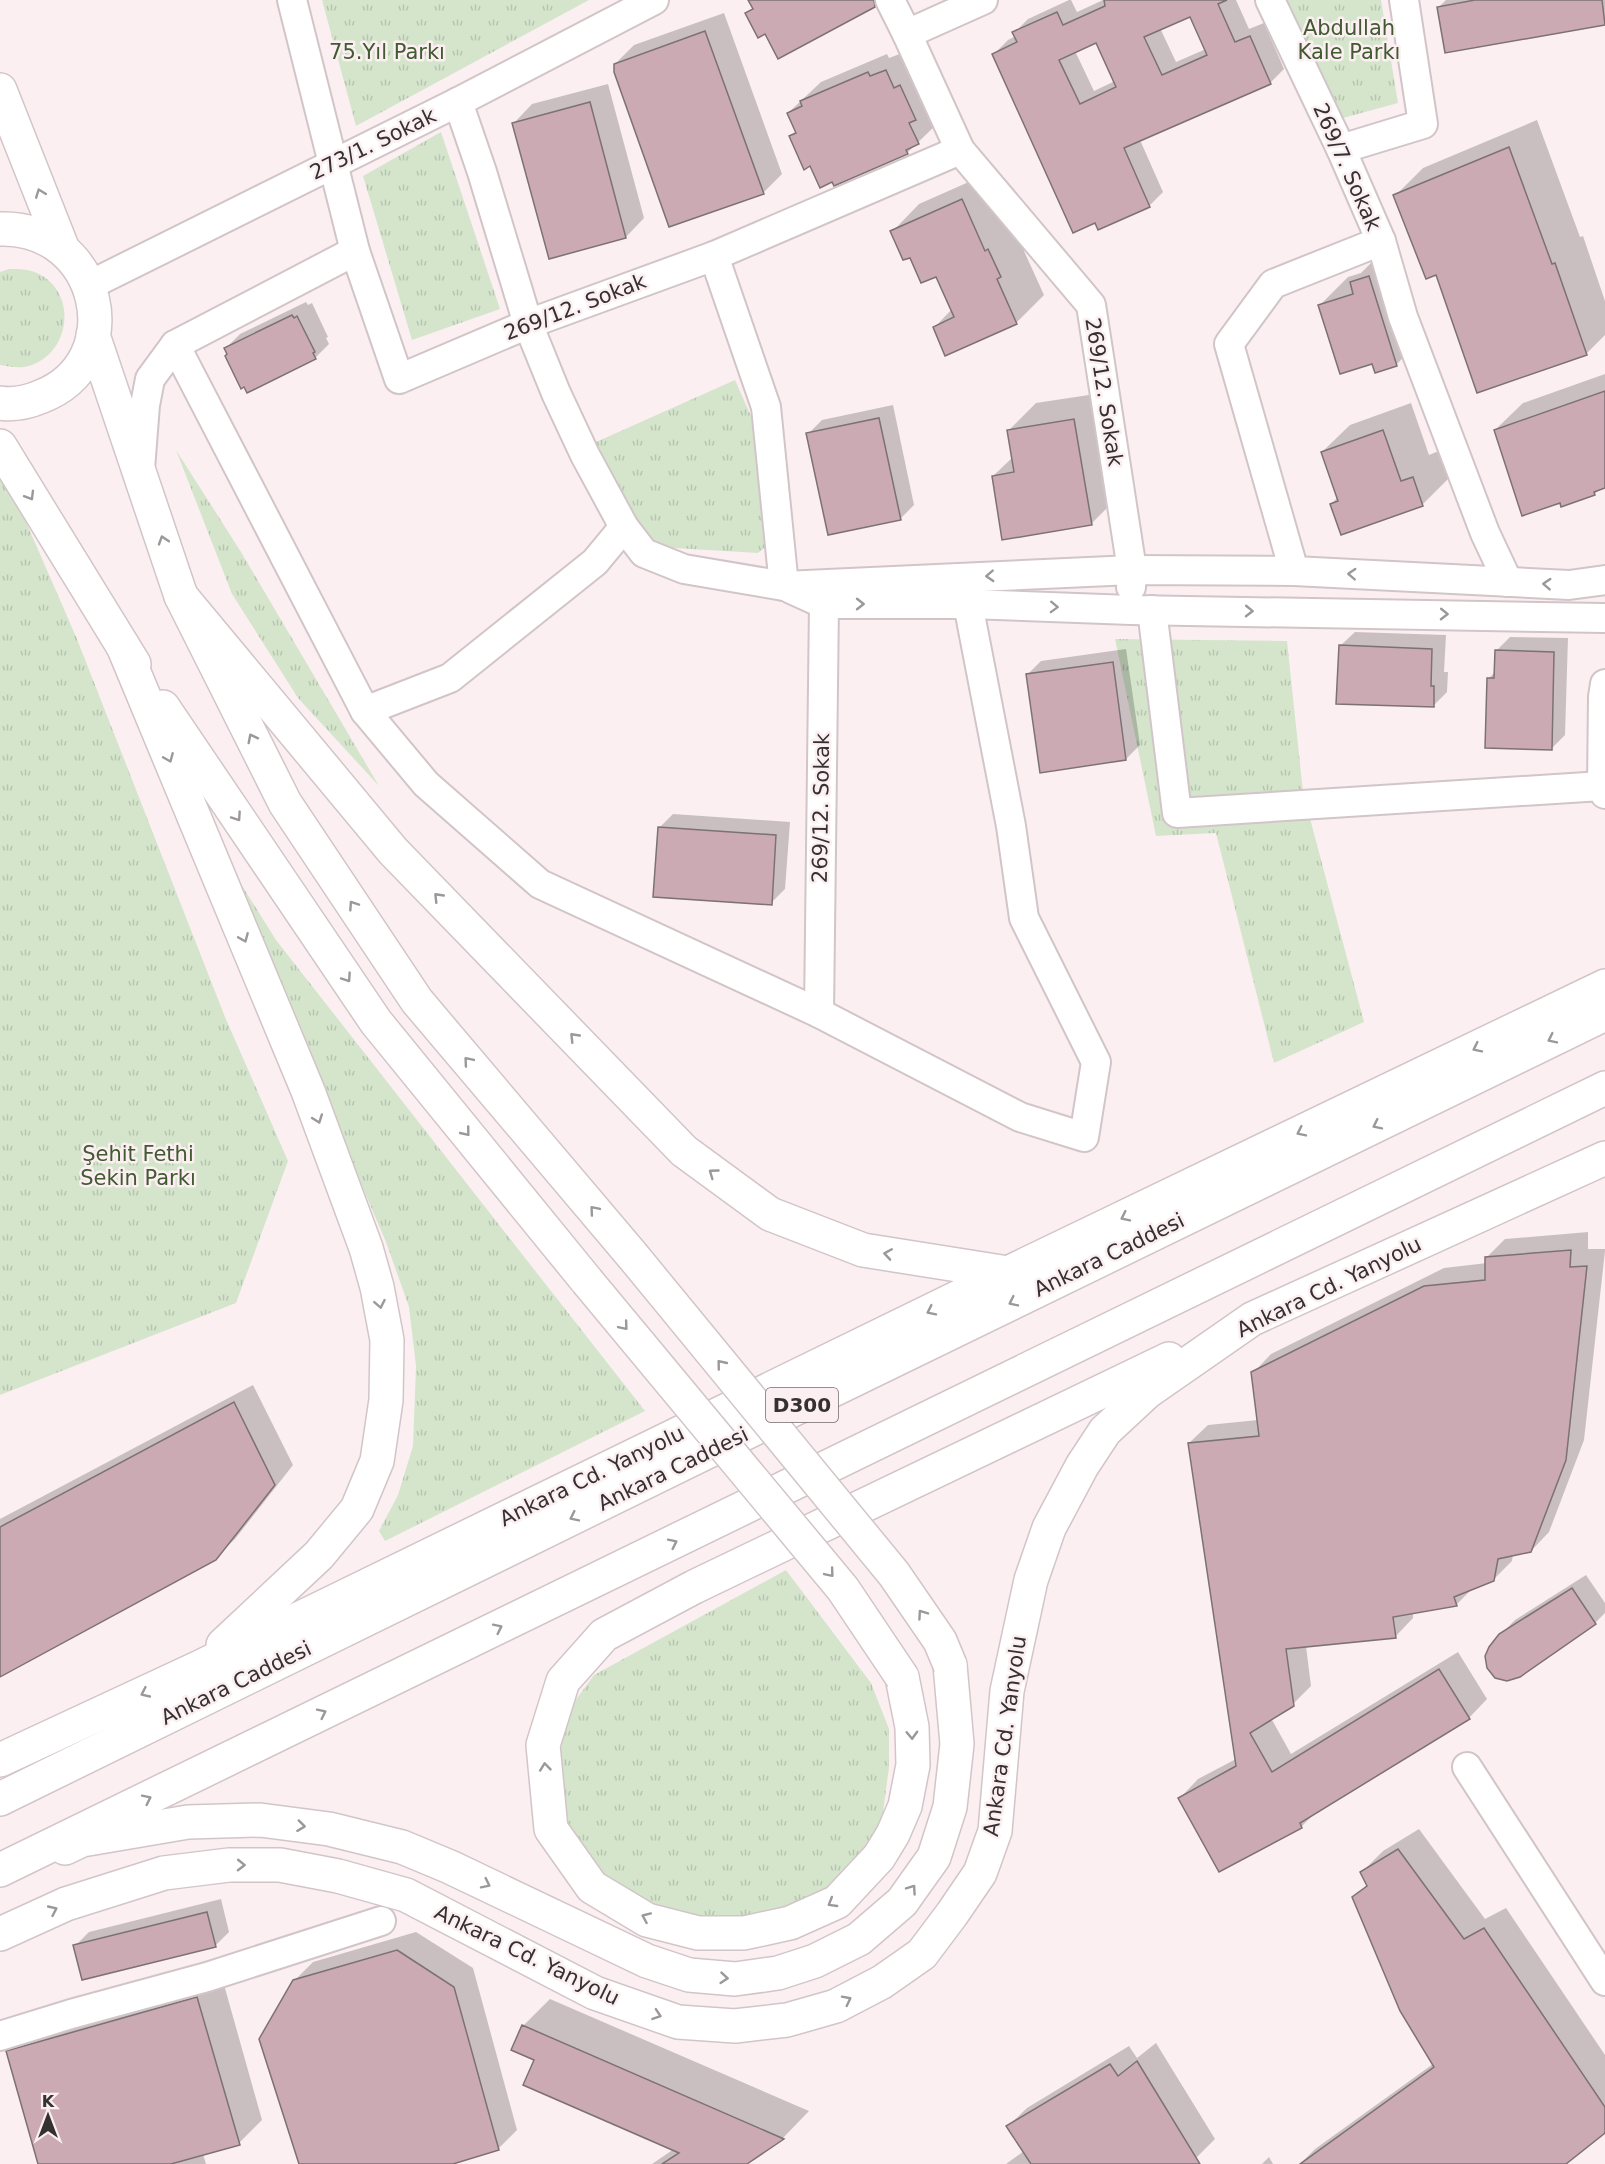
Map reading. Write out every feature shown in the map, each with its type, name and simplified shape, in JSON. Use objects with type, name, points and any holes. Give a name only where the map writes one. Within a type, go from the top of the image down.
[{"type":"main road","points":[[0,90],[62,247]]},
{"type":"main road","points":[[0,229],[15,229],[40,234],[62,247],[78,264],[90,285],[95,310],[93,335],[85,358],[70,378],[51,393],[28,401],[0,403]]},
{"type":"main road","points":[[0,1876],[82,1840],[188,1822],[260,1820],[329,1829],[402,1847],[450,1867],[647,1961],[689,1976],[735,1979],[778,1973],[815,1961],[859,1939],[902,1902],[934,1857],[950,1807],[957,1744],[950,1665],[940,1641],[894,1575],[632,1255],[417,1001],[285,803],[181,596],[93,335]]},
{"type":"main road","points":[[0,446],[123,646],[376,1022],[587,1281],[843,1589],[902,1677],[912,1726],[913,1765],[905,1806],[893,1834],[879,1857],[837,1902],[790,1923],[744,1932],[698,1932],[647,1920],[592,1887],[551,1829],[543,1745],[563,1681],[604,1635],[694,1587],[1252,1319]]},
{"type":"main road","points":[[181,596],[393,850],[684,1151],[770,1214],[863,1250],[1008,1273]]},
{"type":"main road","points":[[123,646],[308,1091],[366,1248],[387,1340],[386,1400],[376,1461],[357,1509],[319,1555],[198,1668]]},
{"type":"main road","name":"Ankara Cd. Yanyolu","points":[[0,1760],[198,1668],[1008,1273],[1605,986]]},
{"type":"main road","name":"Ankara Caddesi","points":[[0,1799],[1605,1014]]},
{"type":"main road","points":[[0,1870],[1605,1088]]},
{"type":"main road","name":"Ankara Cd. Yanyolu","points":[[0,1934],[66,1904],[164,1873],[229,1865],[280,1865],[338,1876],[406,1895],[595,1993],[678,2022],[735,2026],[787,2020],[836,2006],[882,1982],[922,1954],[980,1873],[995,1831],[1007,1692],[1031,1580],[1049,1528],[1082,1466],[1105,1431],[1147,1392],[1252,1319],[1605,1158]]},
{"type":"street","name":"269/12. Sokak","points":[[292,0],[355,252],[399,379],[528,324],[714,256],[960,150]]},
{"type":"street","name":"273/1. Sokak","points":[[90,285],[458,102],[654,0]]},
{"type":"street","name":"269/12. Sokak","points":[[890,0],[960,150],[1091,305],[1132,570],[1177,813],[1604,790]]},
{"type":"street","points":[[907,34],[983,0]]},
{"type":"street","name":"269/7. Sokak","points":[[1270,0],[1341,149],[1381,241],[1273,284],[1229,344],[1294,570]]},
{"type":"street","points":[[1341,149],[1424,124],[1404,0]]},
{"type":"street","points":[[458,102],[482,172],[528,324],[585,455],[624,527],[644,553],[684,569],[784,586],[1132,570],[1294,570],[1569,585],[1605,580]]},
{"type":"street","points":[[1381,241],[1403,317],[1485,533],[1508,582]]},
{"type":"street","points":[[140,471],[145,405],[150,379],[175,345],[355,252]]},
{"type":"street","points":[[714,256],[766,408],[784,586]]},
{"type":"street","points":[[175,345],[365,711],[426,784],[540,884],[819,1013],[1020,1117],[1084,1137],[1096,1062],[1024,918],[1011,826],[968,604]]},
{"type":"street","points":[[365,711],[450,678],[595,562],[624,527]]},
{"type":"street","points":[[784,586],[824,604],[968,604],[1141,610],[1605,618]]},
{"type":"street","name":"269/12. Sokak","points":[[819,1013],[824,604]]},
{"type":"street","points":[[1604,790],[1603,697],[1605,684]]},
{"type":"street","points":[[1467,1767],[1605,1981]]},
{"type":"street","points":[[0,2036],[207,1977],[381,1921]]},
{"type":"green space","name":"75.Yıl Parkı","points":[[322,0],[589,0],[356,126]]},
{"type":"green space","name":"Abdullah Kale Parkı","points":[[1287,0],[1381,0],[1398,103],[1343,118]]},
{"type":"green space","points":[[441,132],[500,309],[412,340],[363,176]]},
{"type":"green space","points":[[9,269],[29,270],[41,275],[53,284],[64,309],[61,336],[54,348],[45,358],[24,367],[0,365],[0,272]]},
{"type":"green space","points":[[735,380],[755,425],[771,542],[758,553],[656,547],[636,520],[596,442]]},
{"type":"green space","points":[[176,450],[241,552],[379,786],[298,698],[232,594]]},
{"type":"green space","name":"Şehit Fethi Sekin Parkı","points":[[0,473],[9,483],[77,639],[225,1017],[288,1161],[236,1303],[0,1395]]},
{"type":"green space","points":[[1115,639],[1287,641],[1303,792],[1364,1022],[1274,1063],[1216,833],[1156,836]]},
{"type":"green space","points":[[214,841],[276,940],[645,1411],[385,1541],[379,1531],[398,1495],[413,1446],[416,1366],[409,1307],[386,1242]]},
{"type":"green space","points":[[786,1570],[871,1683],[889,1729],[889,1767],[882,1820],[842,1883],[800,1908],[734,1919],[686,1919],[626,1890],[585,1860],[564,1821],[557,1741],[569,1709],[594,1675]]},
{"type":"building","points":[[748,0],[874,0],[875,7],[778,59],[765,34],[758,38],[745,13],[753,9]]},
{"type":"building","points":[[1104,0],[1227,0],[1218,4],[1235,42],[1250,36],[1271,84],[1124,148],[1150,207],[1098,230],[1095,223],[1073,233],[992,54],[1017,42],[1012,32],[1057,12],[1063,25],[1105,6]],"holes":[[[1190,17],[1207,55],[1162,75],[1144,37]],[[1096,43],[1116,87],[1080,104],[1059,60]]]},
{"type":"building","points":[[1475,0],[1602,0],[1605,25],[1445,53],[1437,7]]},
{"type":"building","points":[[705,31],[764,194],[669,227],[614,72],[614,64]]},
{"type":"building","points":[[886,70],[894,88],[900,85],[916,120],[909,123],[919,144],[906,150],[908,154],[834,186],[832,182],[820,188],[810,166],[804,170],[789,136],[796,133],[787,113],[802,106],[800,101],[868,72],[870,76]]},
{"type":"building","points":[[590,102],[626,238],[549,259],[512,123]]},
{"type":"building","points":[[1509,147],[1552,264],[1555,263],[1587,355],[1477,393],[1436,275],[1426,279],[1393,195]]},
{"type":"building","points":[[962,199],[985,251],[988,249],[1001,277],[997,279],[1017,324],[945,356],[933,327],[954,317],[936,277],[921,283],[910,258],[903,260],[890,231]]},
{"type":"building","points":[[1369,276],[1397,366],[1375,373],[1372,364],[1340,374],[1318,305],[1353,294],[1350,282]]},
{"type":"building","points":[[292,315],[294,318],[297,316],[315,352],[313,353],[316,359],[247,393],[244,387],[241,389],[225,356],[227,354],[224,348]]},
{"type":"building","points":[[1605,391],[1605,488],[1594,492],[1595,495],[1561,507],[1560,503],[1522,516],[1494,430]]},
{"type":"building","points":[[879,418],[901,520],[828,535],[806,433]]},
{"type":"building","points":[[1074,419],[1092,525],[1002,540],[992,476],[1014,472],[1007,430]]},
{"type":"building","points":[[1383,430],[1401,481],[1413,477],[1423,506],[1341,535],[1330,504],[1338,501],[1321,452]]},
{"type":"building","points":[[1339,645],[1432,649],[1431,686],[1434,686],[1434,707],[1336,704]]},
{"type":"building","points":[[1495,650],[1554,652],[1552,750],[1485,748],[1487,678],[1494,678]]},
{"type":"building","points":[[1113,662],[1126,760],[1040,773],[1026,674]]},
{"type":"building","points":[[658,827],[776,835],[772,905],[653,897]]},
{"type":"building","points":[[1571,1250],[1570,1267],[1587,1266],[1566,1460],[1531,1552],[1498,1559],[1494,1581],[1454,1597],[1457,1606],[1393,1617],[1396,1638],[1286,1649],[1294,1706],[1250,1733],[1272,1772],[1439,1669],[1470,1719],[1300,1823],[1302,1828],[1219,1872],[1178,1798],[1236,1766],[1188,1443],[1259,1436],[1251,1372],[1424,1286],[1485,1280],[1485,1257]]},
{"type":"building","points":[[234,1402],[275,1485],[216,1560],[0,1677],[0,1527]]},
{"type":"building","points":[[1572,1588],[1596,1624],[1520,1677],[1507,1681],[1495,1678],[1487,1668],[1485,1656],[1499,1634]]},
{"type":"building","points":[[1398,1849],[1464,1939],[1484,1928],[1605,2107],[1605,2133],[1566,2164],[1300,2164],[1434,2067],[1400,2011],[1352,1897],[1367,1886],[1360,1872]]},
{"type":"building","points":[[207,1912],[216,1947],[82,1980],[73,1945]]},
{"type":"building","points":[[397,1950],[454,1987],[499,2150],[453,2164],[299,2164],[259,2039],[293,1980]]},
{"type":"building","points":[[197,1997],[240,2145],[171,2164],[38,2164],[6,2051]]},
{"type":"building","points":[[522,2025],[784,2139],[747,2164],[662,2164],[679,2153],[523,2085],[534,2060],[511,2050]]},
{"type":"building","points":[[1137,2061],[1200,2164],[1031,2164],[1006,2126],[1110,2064],[1118,2076]]}]
